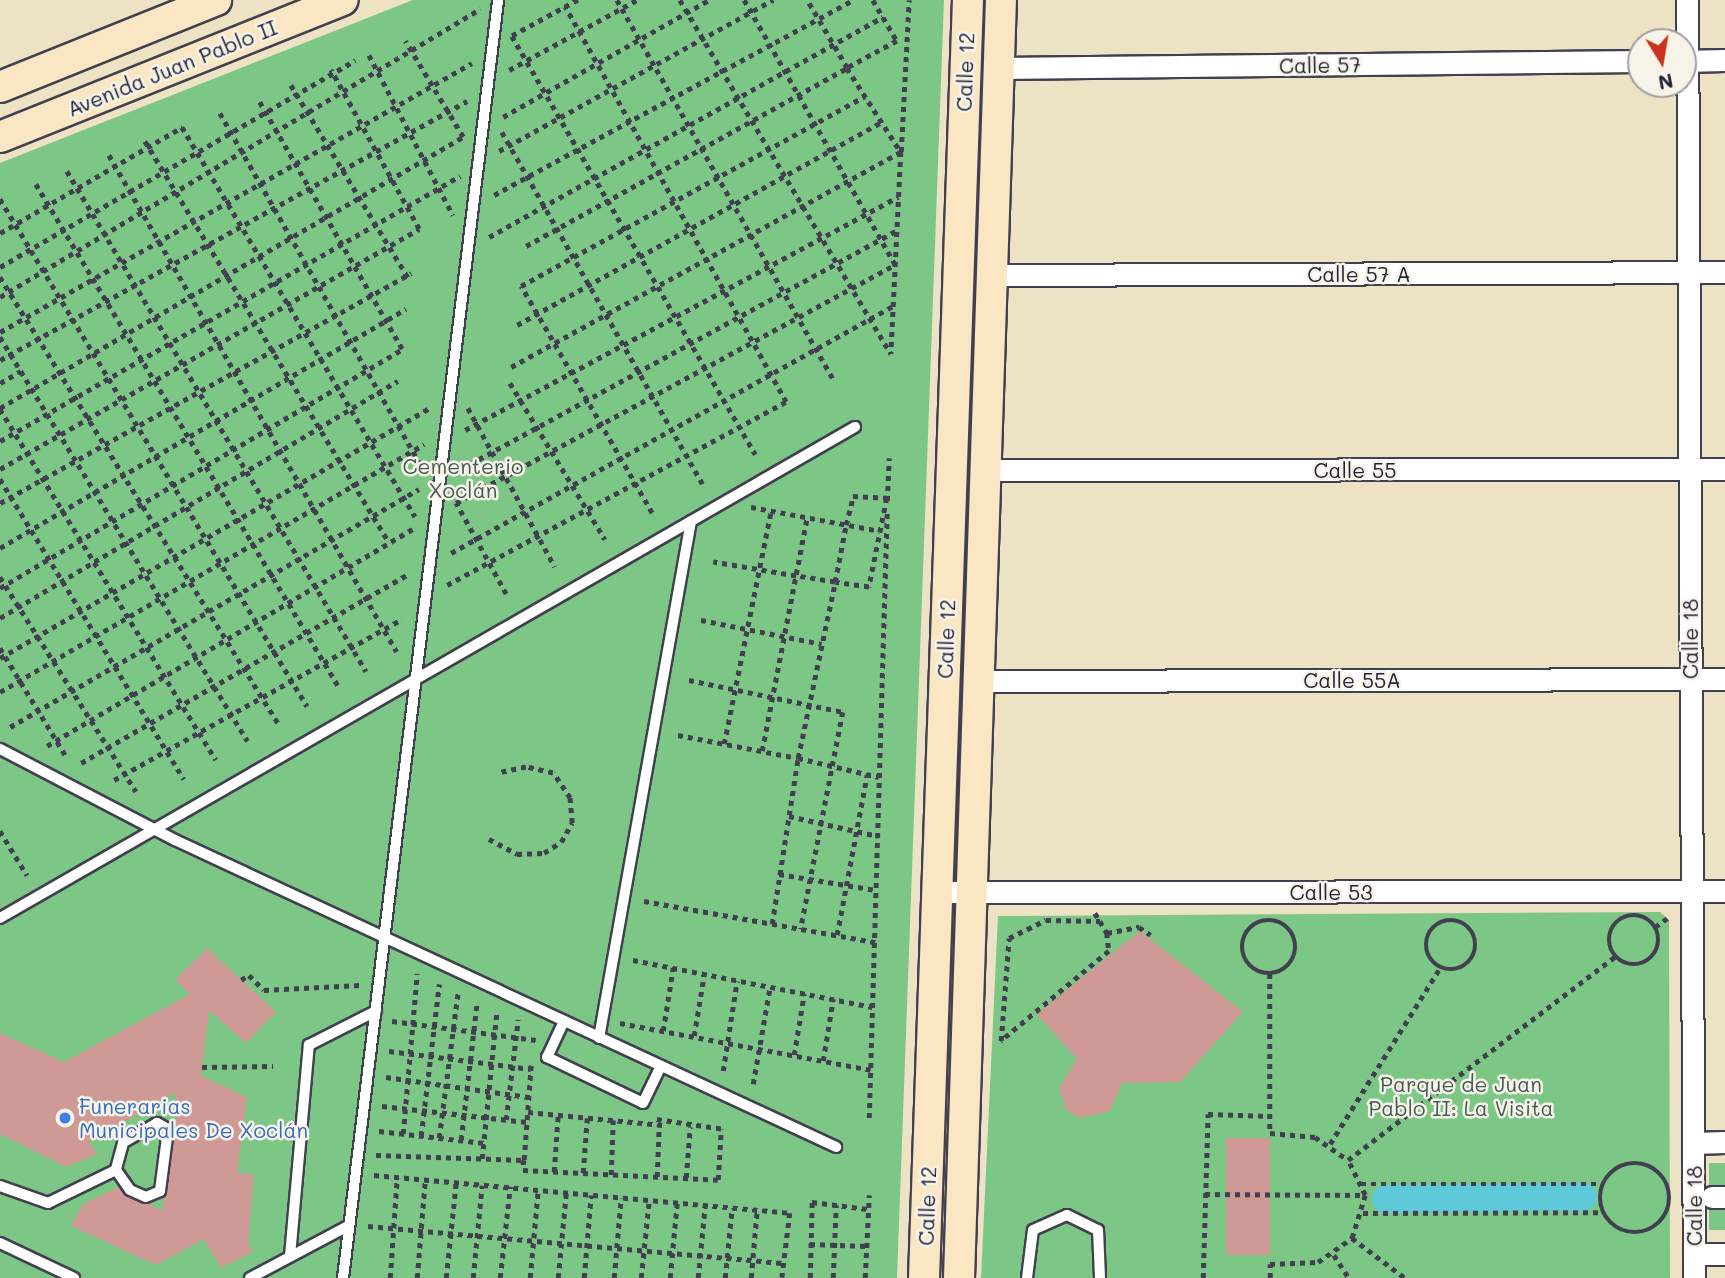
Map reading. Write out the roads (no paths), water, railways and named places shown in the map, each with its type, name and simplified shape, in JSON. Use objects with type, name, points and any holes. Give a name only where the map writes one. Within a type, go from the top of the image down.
[{"type":"street","points":[[0,87],[216,0]]},
{"type":"street","name":"Avenida Juan Pablo II","points":[[0,136],[343,0]]},
{"type":"street","name":"Calle 12","points":[[924,1278],[968,0]]},
{"type":"street","name":"Calle 12","points":[[959,1278],[1001,0]]},
{"type":"street","name":"Calle 18","points":[[1686,0],[1686,28]]},
{"type":"street","points":[[1697,61],[1725,60]]},
{"type":"street","name":"Calle 57","points":[[999,68],[1627,61]]},
{"type":"street","name":"Calle 18","points":[[1686,98],[1694,1278]]},
{"type":"street","name":"Calle 57 A","points":[[992,275],[1725,272]]},
{"type":"street","points":[[954,405],[988,403]]},
{"type":"street","name":"Calle 55","points":[[986,470],[1725,469]]},
{"type":"street","name":"Calle 55A","points":[[979,681],[1725,679]]},
{"type":"street","name":"Calle 53","points":[[937,892],[1725,891]]},
{"type":"street","points":[[1693,1143],[1725,1142]]},
{"type":"street","points":[[1694,1254],[1725,1254]]},
{"type":"lane","points":[[343,1278],[498,0]]},
{"type":"lane","points":[[0,918],[149,827],[691,522],[855,426]]},
{"type":"lane","points":[[599,1038],[691,522]]},
{"type":"lane","points":[[0,749],[149,827],[836,1147]]},
{"type":"lane","points":[[290,1256],[309,1045],[376,1011]]},
{"type":"lane","points":[[564,1021],[547,1057],[643,1103],[661,1066]]},
{"type":"lane","points":[[0,1186],[48,1203],[116,1170],[123,1143],[157,1123],[167,1129],[160,1191],[146,1197],[130,1190],[116,1170]]},
{"type":"lane","points":[[1027,1278],[1033,1230],[1067,1215],[1098,1230],[1100,1278]]},
{"type":"lane","points":[[250,1278],[348,1226]]},
{"type":"lane","points":[[0,1243],[74,1278]]},
{"type":"waterway","points":[[1386,1199],[1583,1197]]},
{"type":"place","name":"Funerarias Municipales De Xoclán","points":[[65,1118]]},
{"type":"park label","name":"Cementerio Xoclán","points":[[463,478]]},
{"type":"park label","name":"Parque de Juan Pablo II: La Visita","points":[[1461,1096]]}]
